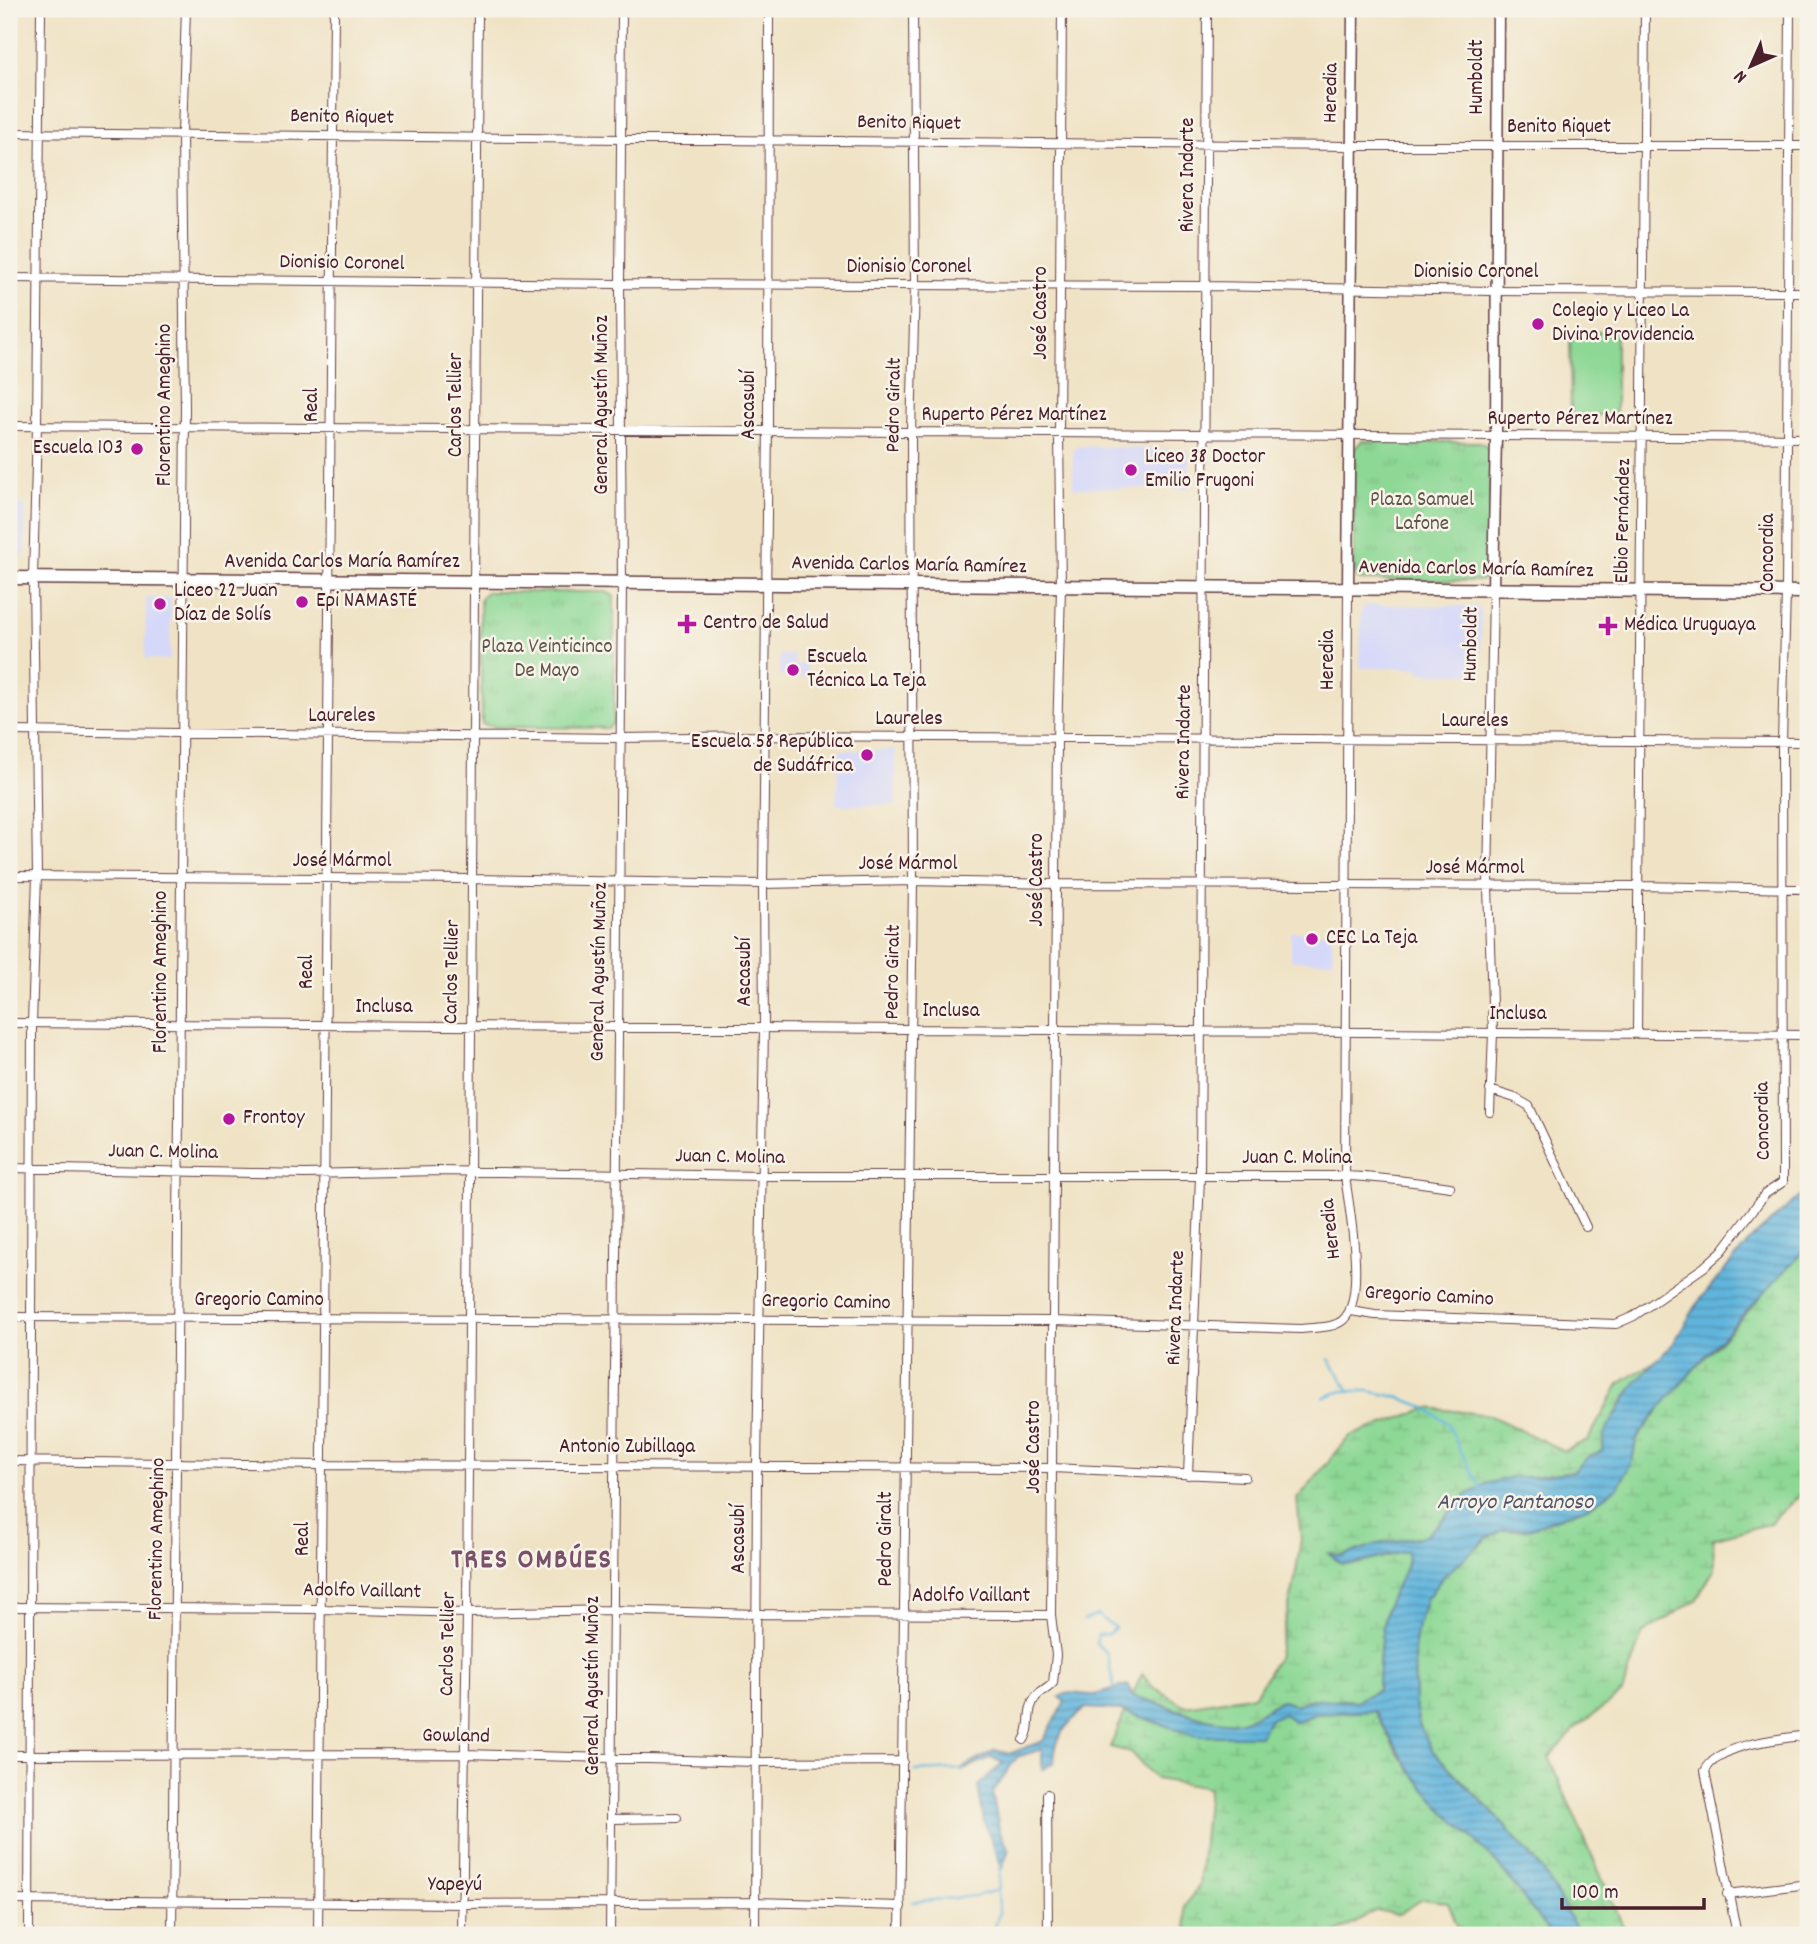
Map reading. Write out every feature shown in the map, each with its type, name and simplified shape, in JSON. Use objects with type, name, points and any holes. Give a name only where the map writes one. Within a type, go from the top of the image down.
[{"type":"main road","name":"Avenida Carlos María Ramírez","points":[[9,578],[1808,592]]},
{"type":"street","points":[[29,1935],[33,1023],[37,876],[33,579],[39,278],[40,9]]},
{"type":"street","name":"Florentino Ameghino","points":[[172,1935],[184,429],[182,135],[186,9]]},
{"type":"street","name":"Real","points":[[318,1935],[334,9]]},
{"type":"street","name":"Carlos Tellier","points":[[462,1935],[467,1612],[478,9]]},
{"type":"street","name":"General Agustín Muñoz","points":[[610,1935],[622,584],[622,9]]},
{"type":"street","name":"Ascasubí","points":[[755,1935],[757,1466],[764,1028],[769,9]]},
{"type":"street","name":"Pedro Giralt","points":[[901,1935],[913,881],[913,9]]},
{"type":"street","name":"José Castro","points":[[1024,1740],[1029,1729],[1028,1717],[1032,1705],[1036,1697],[1054,1683],[1055,1677],[1055,1643],[1051,1615],[1057,738],[1061,588],[1059,433],[1062,9]]},
{"type":"street","name":"Rivera Indarte","points":[[1188,1475],[1200,1177],[1207,9]]},
{"type":"street","name":"Heredia","points":[[1351,1311],[1355,1297],[1354,1243],[1345,1176],[1353,9]]},
{"type":"street","name":"Humboldt","points":[[1490,1112],[1493,1033],[1488,887],[1489,740],[1496,436],[1498,9]]},
{"type":"street","name":"Elbio Fernández","points":[[1637,1034],[1645,9]]},
{"type":"street","name":"Concordia","points":[[1634,1316],[1704,1267],[1738,1231],[1765,1194],[1783,1182],[1782,742],[1786,592],[1790,9]]},
{"type":"street","name":"Benito Riquet","points":[[9,133],[1060,144],[1808,146]]},
{"type":"street","name":"Dionisio Coronel","points":[[9,278],[1808,292]]},
{"type":"street","name":"Ruperto Pérez Martínez","points":[[9,426],[1808,438]]},
{"type":"street","name":"Laureles","points":[[9,731],[620,738],[764,736],[1808,742]]},
{"type":"street","name":"José Mármol","points":[[9,876],[181,879],[473,878],[763,884],[913,881],[1808,889]]},
{"type":"street","name":"Inclusa","points":[[9,1023],[1808,1035]]},
{"type":"street","points":[[1490,1090],[1529,1106],[1586,1227]]},
{"type":"street","name":"Juan C. Molina","points":[[9,1167],[324,1173],[762,1176],[1345,1176],[1399,1178],[1450,1187]]},
{"type":"street","name":"Gregorio Camino","points":[[9,1317],[1053,1321],[1301,1329],[1334,1325],[1342,1322],[1351,1311],[1375,1315],[1616,1324],[1634,1316]]},
{"type":"street","name":"Antonio Zubillaga","points":[[9,1461],[1052,1468],[1245,1477]]},
{"type":"street","name":"Adolfo Vaillant","points":[[9,1607],[1051,1615]]},
{"type":"street","points":[[1737,1935],[1705,1771],[1712,1759],[1720,1755],[1759,1742],[1808,1735]]},
{"type":"street","name":"Gowland","points":[[9,1755],[465,1754],[757,1762],[903,1761]]},
{"type":"street","points":[[1047,1794],[1048,1935]]},
{"type":"street","points":[[611,1819],[677,1818]]},
{"type":"street","points":[[1727,1894],[1808,1884]]},
{"type":"street","name":"Yapeyú","points":[[9,1900],[462,1904],[756,1902],[901,1906]]},
{"type":"shaded area","name":"Liceo 38 Doctor Emilio Frugoni","points":[[1077,446],[1189,450],[1189,489],[1073,488],[1073,452]]},
{"type":"shaded area","points":[[11,505],[25,505],[23,556],[10,556]]},
{"type":"shaded area","points":[[146,597],[171,598],[170,660],[145,659]]},
{"type":"shaded area","points":[[1366,605],[1476,606],[1481,612],[1480,674],[1420,673],[1419,668],[1360,668],[1361,611]]},
{"type":"shaded area","name":"Escuela Técnica La Teja","points":[[779,655],[794,655],[794,664],[807,664],[807,677],[779,676]]},
{"type":"shaded area","points":[[839,750],[896,750],[896,805],[836,805]]},
{"type":"shaded area","name":"CEC La Teja","points":[[1291,932],[1332,932],[1333,961],[1291,961]]},
{"type":"green space","points":[[1570,332],[1616,332],[1616,415],[1571,415]]},
{"type":"green space","name":"Plaza Samuel Lafone","points":[[1362,441],[1480,442],[1485,445],[1490,454],[1489,572],[1486,578],[1479,581],[1356,578],[1354,449]]},
{"type":"green space","name":"Plaza Veinticinco De Mayo","points":[[486,592],[606,592],[614,596],[614,722],[608,728],[495,727],[482,724],[480,599]]},
{"type":"green space","points":[[1808,1246],[1808,1487],[1770,1523],[1713,1539],[1714,1570],[1696,1600],[1642,1634],[1622,1693],[1577,1727],[1549,1758],[1627,1935],[1580,1935],[1542,1869],[1495,1815],[1432,1750],[1418,1724],[1414,1649],[1418,1624],[1427,1598],[1443,1577],[1464,1555],[1487,1538],[1503,1530],[1529,1529],[1592,1505],[1632,1462],[1636,1440],[1673,1392]]},
{"type":"green space","points":[[1655,1362],[1615,1414],[1602,1451],[1589,1456],[1574,1471],[1512,1477],[1466,1495],[1426,1536],[1378,1544],[1342,1556],[1330,1554],[1342,1564],[1356,1564],[1407,1551],[1407,1565],[1385,1617],[1378,1690],[1357,1701],[1313,1699],[1295,1705],[1281,1700],[1254,1716],[1237,1722],[1200,1717],[1132,1696],[1142,1674],[1152,1686],[1185,1706],[1255,1695],[1277,1658],[1294,1585],[1301,1539],[1297,1499],[1350,1436],[1428,1408],[1489,1415],[1564,1451],[1588,1440],[1619,1384]]},
{"type":"green space","points":[[1375,1711],[1398,1754],[1503,1870],[1551,1935],[1461,1935],[1448,1903],[1423,1899],[1397,1915],[1377,1910],[1332,1935],[1188,1935],[1184,1906],[1199,1886],[1208,1788],[1156,1779],[1130,1752],[1110,1747],[1125,1712],[1196,1736],[1263,1728],[1274,1716],[1284,1714],[1295,1722],[1315,1714]]},
{"type":"water","name":"Arroyo Pantanoso","points":[[1808,1189],[1808,1246],[1705,1356],[1651,1419],[1636,1440],[1632,1462],[1618,1487],[1592,1505],[1528,1529],[1503,1530],[1487,1538],[1443,1577],[1427,1598],[1418,1624],[1414,1649],[1415,1704],[1419,1724],[1432,1750],[1495,1815],[1542,1869],[1580,1935],[1551,1935],[1503,1870],[1446,1814],[1410,1770],[1374,1711],[1315,1714],[1295,1722],[1284,1714],[1269,1721],[1260,1736],[1196,1736],[1120,1710],[1085,1708],[1063,1731],[1054,1762],[1042,1770],[1042,1749],[1017,1757],[992,1793],[1000,1833],[1009,1849],[1002,1868],[984,1821],[978,1786],[1003,1763],[991,1757],[962,1771],[961,1769],[995,1750],[1009,1754],[1043,1741],[1065,1702],[1059,1697],[1063,1695],[1094,1695],[1129,1685],[1132,1696],[1200,1717],[1237,1722],[1260,1713],[1281,1700],[1295,1705],[1313,1699],[1356,1701],[1378,1690],[1385,1617],[1389,1600],[1407,1565],[1407,1551],[1356,1564],[1342,1564],[1328,1553],[1342,1556],[1378,1544],[1426,1536],[1467,1495],[1485,1484],[1512,1477],[1574,1471],[1589,1456],[1602,1451],[1605,1432],[1636,1382],[1673,1344],[1699,1301],[1750,1240]]},
{"type":"waterway","points":[[1329,1359],[1350,1391]]},
{"type":"waterway","points":[[1324,1397],[1343,1391],[1368,1391],[1398,1397],[1422,1406],[1448,1423],[1482,1490]]},
{"type":"waterway","points":[[1084,1620],[1097,1615],[1115,1628],[1108,1634],[1098,1635],[1096,1643],[1107,1654],[1114,1687]]},
{"type":"waterway","points":[[915,1771],[964,1769]]},
{"type":"waterway","points":[[993,1935],[999,1913],[1001,1866]]},
{"type":"waterway","points":[[912,1902],[975,1896],[998,1890]]},
{"type":"place","name":"Colegio y Liceo La Divina Providencia","points":[[1538,324]]},
{"type":"place","name":"Escuela 103","points":[[137,449]]},
{"type":"place","name":"Liceo 38 Doctor Emilio Frugoni","points":[[1131,470]]},
{"type":"place","name":"Epi NAMASTÉ","points":[[302,602]]},
{"type":"place","name":"Liceo 22 Juan Díaz de Solís","points":[[160,604]]},
{"type":"place","name":"Centro de Salud","points":[[687,624]]},
{"type":"place","name":"Médica Uruguaya","points":[[1608,626]]},
{"type":"place","name":"Escuela Técnica La Teja","points":[[793,670]]},
{"type":"place","name":"Escuela 58 República de Sudáfrica","points":[[867,755]]},
{"type":"place","name":"CEC La Teja","points":[[1312,939]]},
{"type":"place","name":"Frontoy","points":[[229,1119]]},
{"type":"district","name":"TRES OMBÚES","points":[[532,1562]]}]
